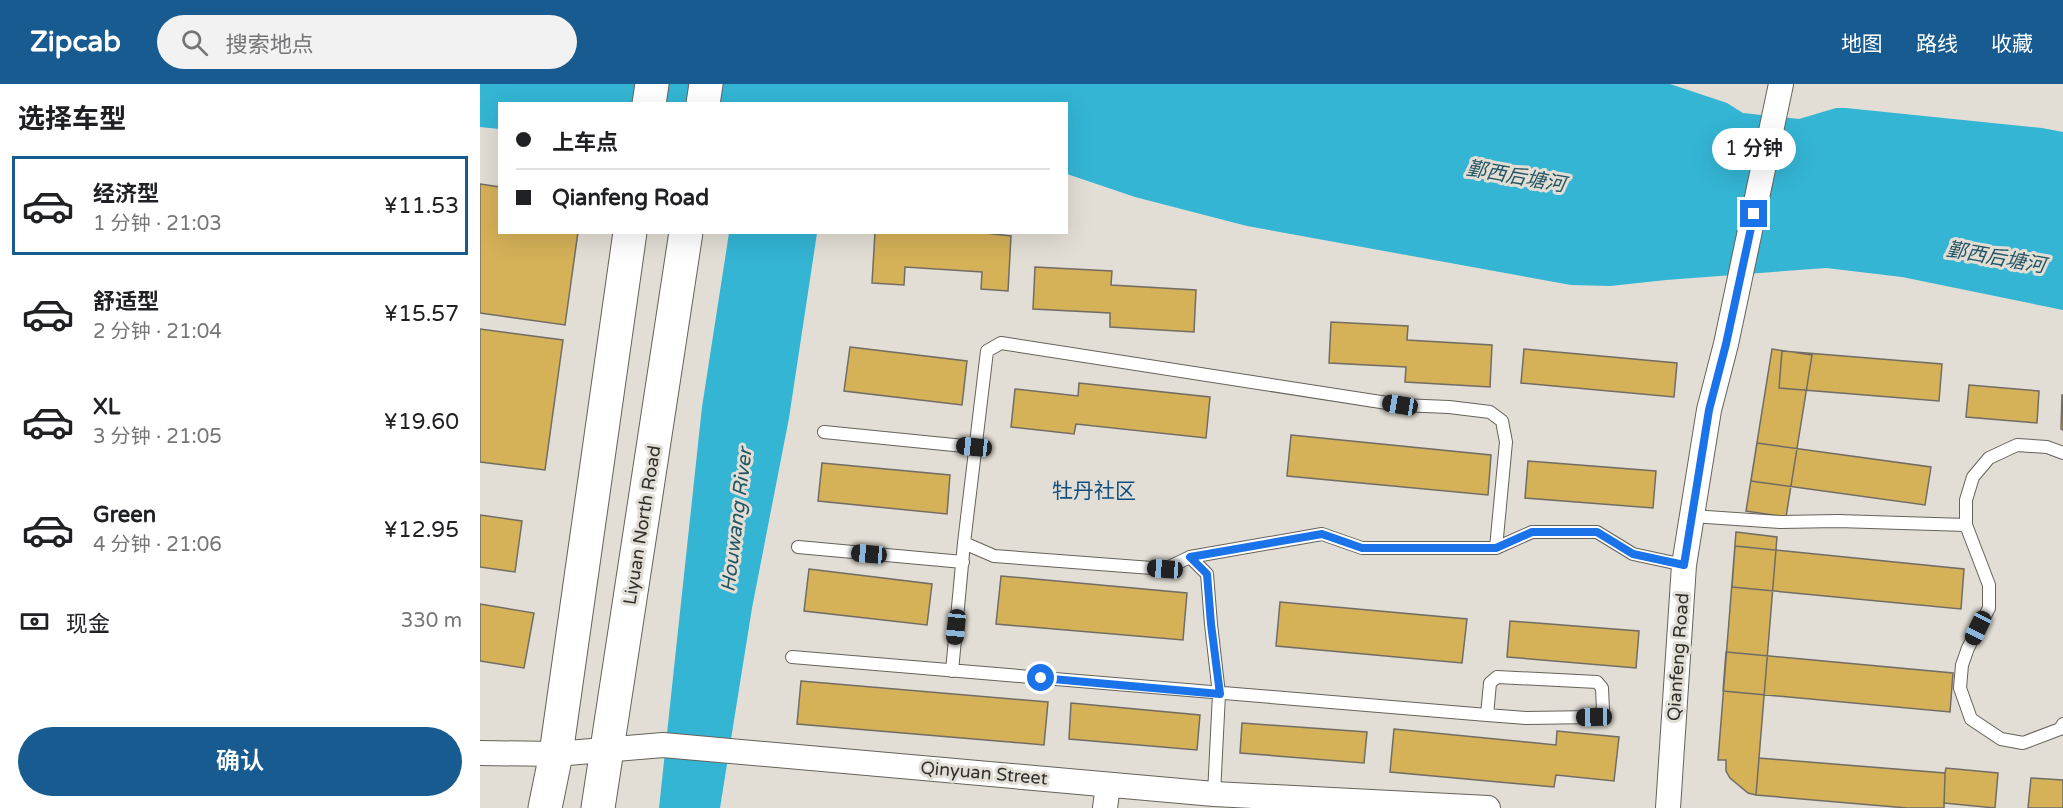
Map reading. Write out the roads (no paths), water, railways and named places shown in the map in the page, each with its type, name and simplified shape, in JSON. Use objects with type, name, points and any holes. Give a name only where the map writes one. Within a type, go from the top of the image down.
[{"type":"main road","points":[[649,102],[652,84]]},
{"type":"main road","points":[[703,102],[706,84]]},
{"type":"main road","points":[[545,808],[556,754],[629,237]]},
{"type":"main road","name":"Liyuan North Road","points":[[598,808],[685,237]]},
{"type":"street","name":"Qianfeng Road","points":[[1668,808],[1684,565],[1709,410],[1726,344],[1781,84]]},
{"type":"street","name":"Qinyuan Street","points":[[480,753],[556,754],[663,745],[791,755],[1106,796],[1214,794],[1488,808]]},
{"type":"lane","points":[[952,671],[974,447],[987,351],[1001,343],[1400,405],[1449,407],[1490,412],[1502,421],[1506,442],[1496,548]]},
{"type":"lane","points":[[824,432],[974,447]]},
{"type":"lane","points":[[2063,453],[2047,447],[2017,445],[1989,458],[1973,477],[1966,500],[1966,525],[1989,585],[1989,608],[1968,648],[1962,665],[1960,688],[1971,719],[2001,739],[2023,743],[2060,729],[2063,724]]},
{"type":"lane","points":[[1692,516],[1780,522],[1838,521],[1966,525]]},
{"type":"lane","points":[[964,543],[994,556],[1165,569],[1190,557],[1322,534],[1362,548],[1496,548],[1532,532],[1597,532],[1633,554],[1684,565]]},
{"type":"lane","points":[[798,547],[963,562]]},
{"type":"lane","points":[[1190,557],[1207,574],[1220,694],[1214,794]]},
{"type":"lane","points":[[792,657],[1220,694],[1487,715],[1526,718],[1594,717],[1603,710],[1602,688],[1597,682],[1497,677],[1490,683],[1487,715]]},
{"type":"water","name":"鄞西后塘河","points":[[480,84],[1670,84],[1727,103],[1743,113],[1799,119],[1836,108],[1846,108],[2063,132],[2063,310],[1902,277],[1826,268],[1610,286],[1571,285],[1247,226],[1135,197],[1068,174],[1068,102],[498,102],[498,129],[480,127]]},
{"type":"water","name":"Houwang River","points":[[729,234],[817,234],[789,418],[752,608],[720,808],[659,808],[702,407]]},
{"type":"district","name":"牡丹社区","points":[[1094,491]]}]
